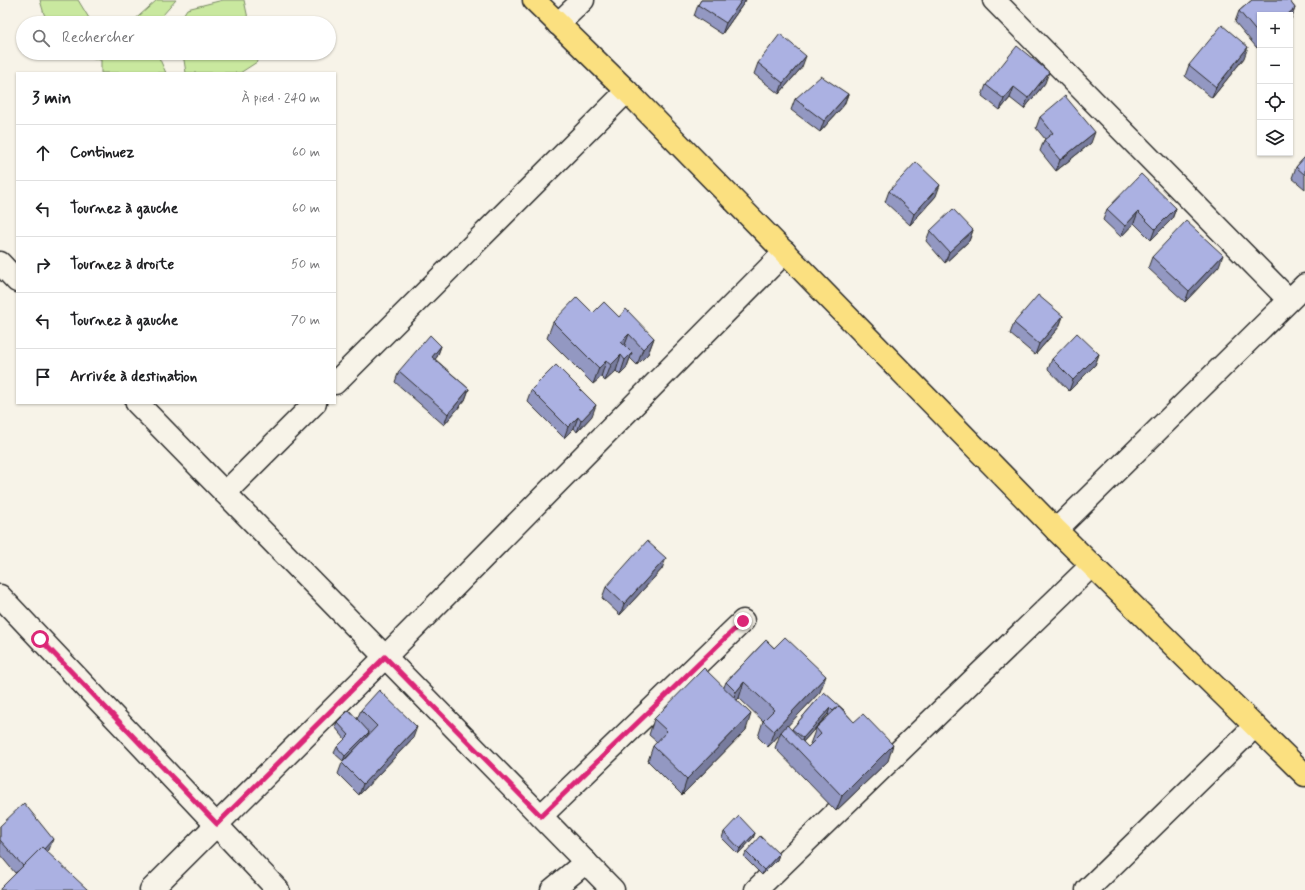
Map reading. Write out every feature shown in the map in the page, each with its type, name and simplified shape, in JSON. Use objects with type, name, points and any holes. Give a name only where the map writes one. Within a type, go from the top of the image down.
[{"type":"main road","points":[[534,0],[627,91],[1056,530],[1305,775]]},
{"type":"street","points":[[558,24],[584,0]]},
{"type":"street","points":[[994,0],[1289,300]]},
{"type":"street","points":[[336,382],[627,91]]},
{"type":"street","points":[[151,890],[385,657],[785,252]]},
{"type":"street","points":[[0,263],[16,280]]},
{"type":"street","points":[[1056,530],[1305,284]]},
{"type":"street","points":[[138,404],[613,890]]},
{"type":"street","points":[[225,493],[314,404]]},
{"type":"street","points":[[756,890],[1092,565]]},
{"type":"street","points":[[0,596],[278,890]]},
{"type":"street","points":[[541,816],[743,621]]},
{"type":"street","points":[[1086,890],[1255,726]]},
{"type":"street","points":[[552,890],[586,862]]},
{"type":"green space","points":[[40,0],[78,0],[88,16],[45,16]]},
{"type":"green space","points":[[157,0],[176,0],[162,16],[139,16]]},
{"type":"green space","points":[[223,0],[244,0],[247,16],[182,16],[187,9]]},
{"type":"green space","points":[[101,60],[160,60],[166,72],[101,72]]},
{"type":"green space","points":[[184,60],[257,60],[257,62],[242,72],[186,72]]},
{"type":"building","points":[[701,0],[742,0],[726,23],[698,5]]},
{"type":"building","points":[[1252,0],[1289,0],[1295,8],[1290,12],[1257,12],[1257,32],[1239,11]]},
{"type":"building","points":[[1222,25],[1248,47],[1216,87],[1189,65]]},
{"type":"building","points":[[780,34],[806,56],[783,83],[758,63]]},
{"type":"building","points":[[1017,46],[1049,72],[1028,98],[1014,87],[1004,99],[986,85]]},
{"type":"building","points":[[821,76],[848,94],[824,121],[795,99]]},
{"type":"building","points":[[1065,96],[1095,132],[1060,160],[1044,140],[1053,133],[1040,117]]},
{"type":"building","points":[[1305,157],[1305,175],[1296,167]]},
{"type":"building","points":[[916,162],[940,185],[914,214],[889,191]]},
{"type":"building","points":[[1141,174],[1176,208],[1155,229],[1138,212],[1125,226],[1107,209]]},
{"type":"building","points":[[953,209],[973,230],[949,252],[930,231]]},
{"type":"building","points":[[1186,221],[1223,255],[1189,291],[1152,257]]},
{"type":"building","points":[[1038,295],[1063,316],[1039,344],[1014,323]]},
{"type":"building","points":[[577,297],[593,313],[604,302],[619,317],[626,309],[654,338],[643,349],[629,334],[621,342],[632,353],[625,360],[621,355],[611,365],[606,361],[599,368],[553,322]]},
{"type":"building","points":[[1077,333],[1099,354],[1073,380],[1052,359]]},
{"type":"building","points":[[430,335],[441,346],[432,357],[469,389],[448,414],[399,371]]},
{"type":"building","points":[[556,365],[596,405],[581,421],[578,417],[568,427],[531,390]]},
{"type":"building","points":[[647,541],[666,558],[624,604],[606,587]]},
{"type":"building","points":[[785,637],[826,676],[774,731],[763,721],[774,710],[744,682],[736,692],[726,682],[766,640],[774,648]]},
{"type":"building","points":[[704,668],[751,714],[687,779],[653,746],[667,731],[654,719]]},
{"type":"building","points":[[379,690],[417,727],[363,784],[342,763],[377,726],[361,710]]},
{"type":"building","points":[[824,692],[844,710],[843,711],[839,706],[833,711],[830,708],[803,738],[792,729]]},
{"type":"building","points":[[839,706],[854,722],[863,714],[893,745],[842,796],[781,732],[787,725],[808,747],[821,734],[816,728]]},
{"type":"building","points":[[349,710],[369,732],[345,756],[337,747],[349,735],[337,722]]},
{"type":"building","points":[[24,803],[53,839],[44,849],[42,847],[23,866],[0,840],[0,826]]},
{"type":"building","points":[[739,816],[755,833],[740,849],[724,832]]},
{"type":"building","points":[[760,836],[779,854],[764,870],[746,852]]},
{"type":"building","points":[[42,847],[88,890],[0,890]]},
{"type":"route","points":[[40,639],[217,824],[385,657],[541,816],[743,621]]}]
